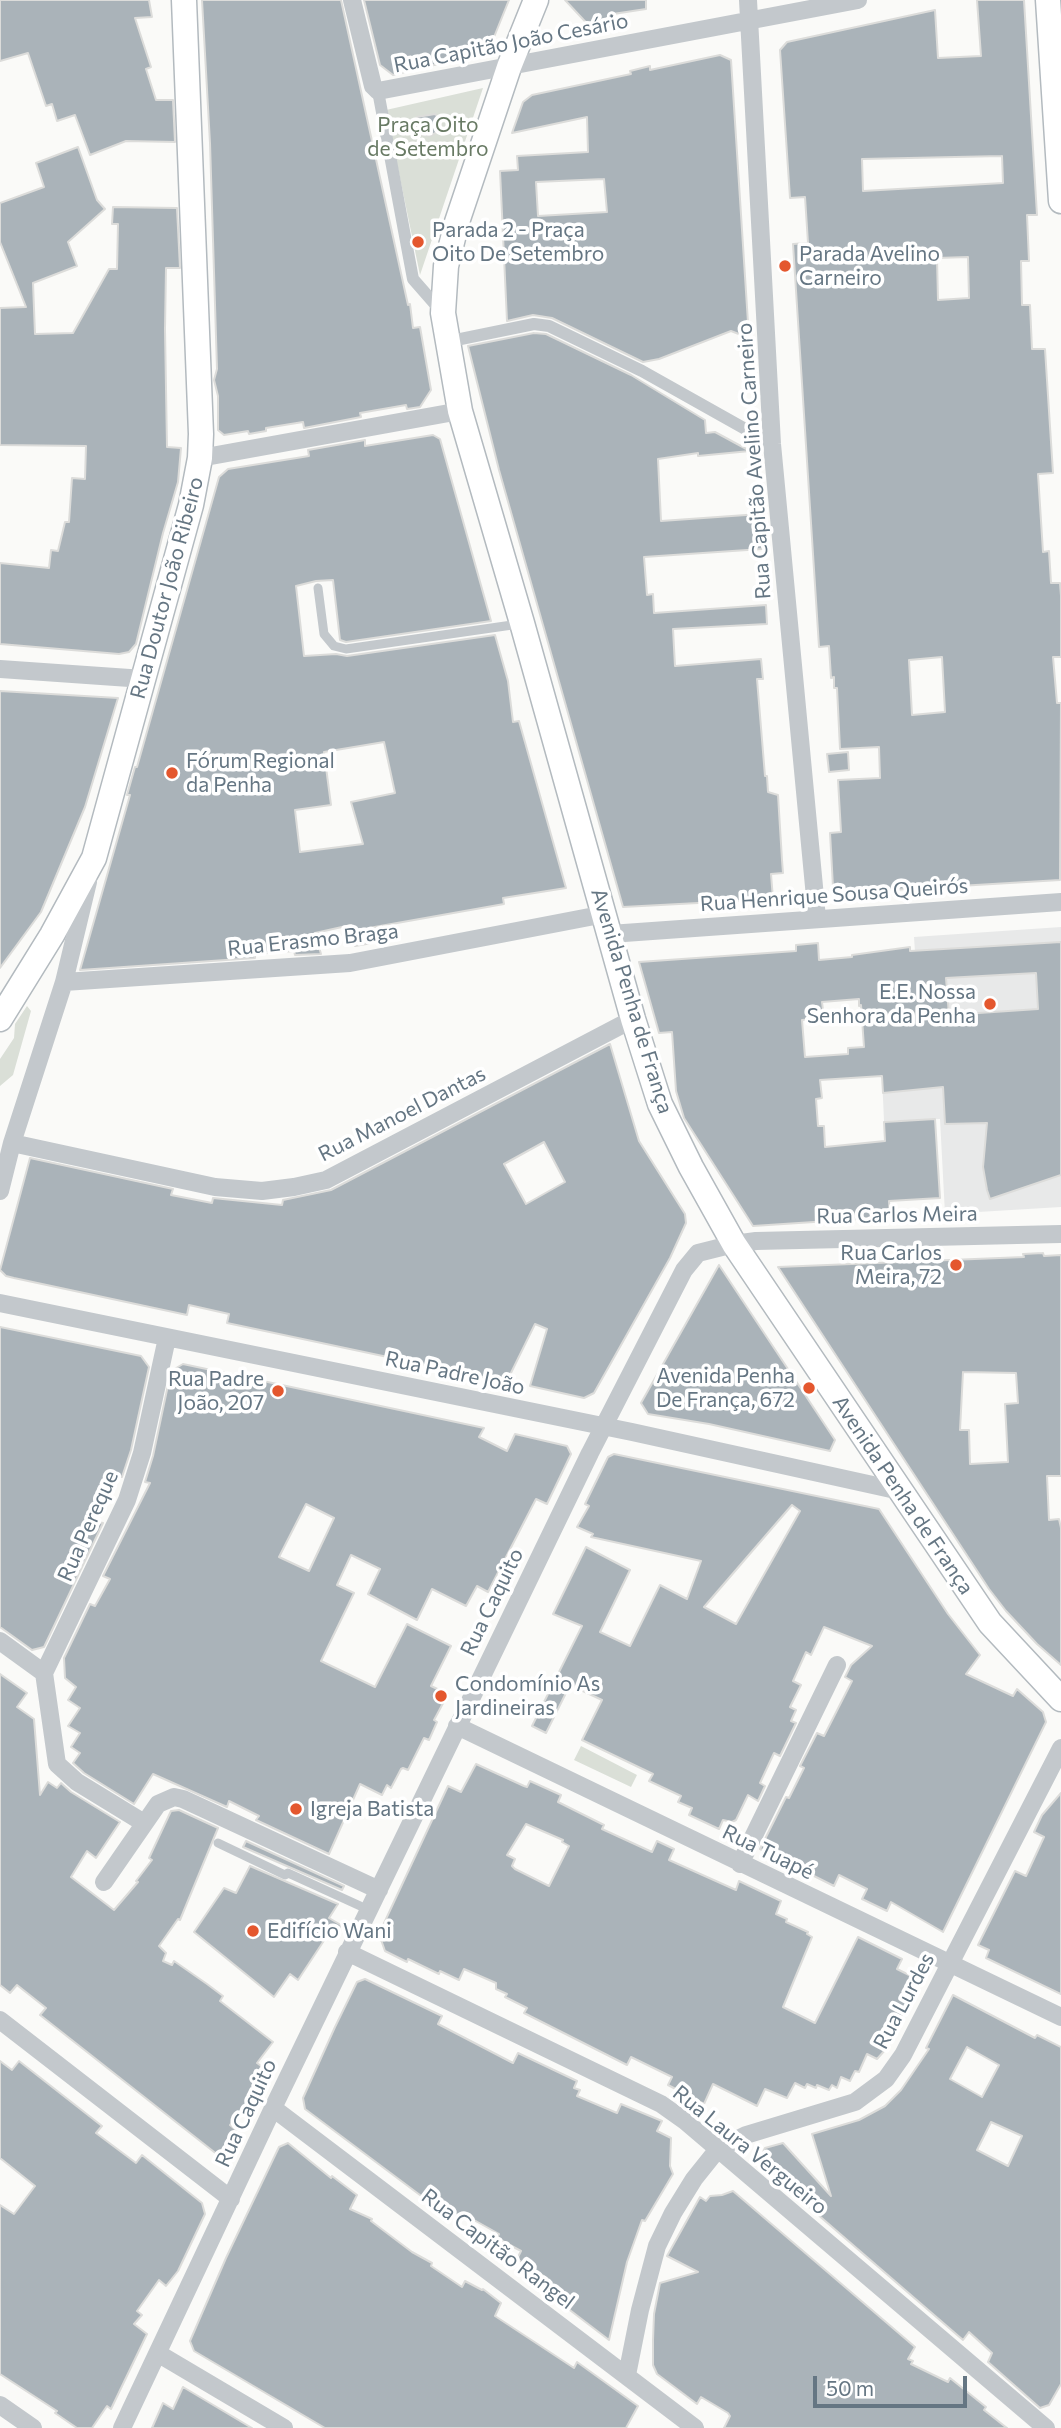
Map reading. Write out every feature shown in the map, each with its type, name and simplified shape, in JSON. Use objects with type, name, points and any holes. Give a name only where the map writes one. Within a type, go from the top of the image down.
[{"type":"main road","name":"Rua Doutor João Ribeiro","points":[[0,1019],[52,935],[94,858],[191,505],[200,458],[198,339],[184,0]]},
{"type":"main road","name":"Avenida Penha de França","points":[[536,0],[509,67],[455,229],[446,265],[443,313],[460,411],[633,1019],[660,1104],[734,1244],[990,1623],[1061,1699]]},
{"type":"main road","points":[[1048,0],[1061,201]]},
{"type":"street","points":[[352,0],[373,86],[378,91],[413,279],[443,313]]},
{"type":"street","name":"Rua Capitão Avelino Carneiro","points":[[748,0],[772,444],[817,918]]},
{"type":"street","name":"Rua Capitão João Cesário","points":[[378,91],[858,0]]},
{"type":"street","points":[[446,342],[534,324],[549,326],[642,371],[772,444]]},
{"type":"street","points":[[200,458],[460,411]]},
{"type":"street","points":[[0,669],[144,678]]},
{"type":"street","points":[[0,1191],[12,1143],[64,982],[94,858]]},
{"type":"street","name":"Rua Henrique Sousa Queirós","points":[[607,924],[817,918],[1061,902]]},
{"type":"street","name":"Rua Erasmo Braga","points":[[64,982],[350,963],[607,924]]},
{"type":"street","name":"Rua Manoel Dantas","points":[[12,1143],[215,1187],[262,1191],[294,1187],[326,1180],[633,1019]]},
{"type":"street","name":"Rua Carlos Meira","points":[[734,1244],[756,1241],[1061,1234]]},
{"type":"street","name":"Rua Caquito","points":[[122,2428],[272,2108],[603,1426],[684,1270],[698,1253],[734,1244]]},
{"type":"street","name":"Rua Padre João","points":[[0,1303],[603,1426],[900,1491]]},
{"type":"street","name":"Rua Pereque","points":[[44,1672],[127,1500],[142,1453],[167,1338]]},
{"type":"street","points":[[0,1641],[44,1672],[57,1764],[71,1778],[144,1823]]},
{"type":"street","points":[[740,1864],[837,1665]]},
{"type":"street","name":"Rua Tuapé","points":[[457,1726],[1061,2017]]},
{"type":"street","name":"Rua Lurdes","points":[[627,2375],[657,2246],[694,2179],[718,2149],[746,2135],[855,2102],[886,2079],[903,2055],[1061,1748]]},
{"type":"street","points":[[104,1882],[158,1804],[174,1797],[379,1890]]},
{"type":"street","name":"Rua Laura Vergueiro","points":[[347,1952],[661,2104],[718,2149],[1046,2428]]},
{"type":"street","points":[[0,2020],[230,2199]]},
{"type":"street","name":"Rua Capitão Rangel","points":[[272,2108],[695,2428]]},
{"type":"street","points":[[159,2354],[284,2428]]},
{"type":"street","points":[[0,2405],[33,2428]]},
{"type":"lane","points":[[318,588],[324,634],[334,646],[346,649],[522,623]]},
{"type":"lane","points":[[218,1843],[369,1910]]},
{"type":"shaded area","name":"E.E. Nossa Senhora da Penha","points":[[1061,927],[1061,1207],[945,1214],[940,1119],[884,1121],[882,1076],[923,1072],[914,937]]},
{"type":"green space","name":"Praça Oito de Setembro","points":[[483,88],[420,275],[386,110]]},
{"type":"green space","points":[[27,1006],[31,1011],[13,1075],[0,1086],[0,1059],[14,1038],[15,1024]]},
{"type":"green space","points":[[581,1746],[637,1775],[631,1787],[574,1760]]},
{"type":"building","points":[[0,0],[149,0],[152,17],[135,18],[151,67],[146,69],[156,100],[173,100],[175,142],[126,141],[90,155],[75,115],[57,121],[52,104],[46,106],[28,53],[0,61]]},
{"type":"building","points":[[202,0],[341,0],[408,305],[410,304],[413,328],[420,327],[431,390],[420,407],[407,409],[406,405],[360,413],[361,417],[304,428],[303,422],[266,428],[266,431],[249,434],[248,431],[224,435],[218,430],[218,396],[214,380],[217,369],[210,143]]},
{"type":"building","points":[[364,0],[509,0],[488,52],[393,75],[380,65]]},
{"type":"building","points":[[565,0],[646,0],[646,9],[613,14],[615,27],[595,32]]},
{"type":"building","points":[[977,0],[1024,0],[1037,215],[1027,215],[1029,261],[1021,261],[1022,305],[1030,305],[1032,349],[1045,349],[1053,473],[1038,474],[1043,552],[1049,551],[1051,583],[1060,583],[1061,596],[1061,657],[1053,657],[1057,703],[1061,703],[1060,880],[841,893],[833,887],[830,833],[841,832],[838,780],[880,778],[879,747],[840,749],[837,688],[834,688],[834,677],[831,678],[829,646],[819,647],[793,244],[808,243],[805,197],[790,198],[780,50],[787,42],[935,10],[938,58],[981,56]],"holes":[[[1002,156],[1003,183],[863,191],[862,159]],[[968,257],[969,298],[938,300],[937,258]],[[942,657],[945,712],[912,715],[909,660]]]},
{"type":"building","points":[[720,55],[731,60],[749,338],[731,331],[659,359],[643,362],[552,318],[533,315],[507,321],[500,171],[518,170],[517,156],[588,152],[587,117],[512,133],[523,102],[532,95],[631,74],[630,71],[650,66],[650,70]],"holes":[[[604,179],[607,212],[538,216],[536,182]]]},
{"type":"building","points":[[435,114],[440,118],[441,130],[430,136],[423,135],[415,120],[417,117]]},
{"type":"building","points":[[78,147],[97,200],[105,209],[68,242],[77,266],[33,283],[35,334],[73,333],[109,269],[117,269],[118,224],[112,224],[113,207],[177,208],[180,268],[166,268],[165,329],[167,447],[181,448],[178,482],[136,644],[129,652],[119,654],[0,644],[0,563],[49,568],[51,550],[58,551],[65,522],[69,522],[72,478],[85,479],[86,446],[0,445],[0,308],[26,307],[0,242],[0,203],[44,187],[36,163]]},
{"type":"building","points":[[534,333],[546,334],[631,375],[705,420],[706,433],[715,432],[750,451],[698,456],[698,453],[658,459],[661,521],[760,514],[762,549],[644,557],[647,595],[653,594],[654,613],[766,605],[767,624],[673,629],[675,666],[761,659],[763,679],[757,679],[765,776],[768,792],[778,795],[783,873],[771,874],[773,899],[623,907],[499,470],[468,346]]},
{"type":"building","points":[[433,435],[440,439],[491,621],[346,642],[340,640],[333,580],[316,581],[296,586],[304,656],[347,656],[495,635],[508,681],[513,722],[519,721],[566,888],[503,898],[504,904],[369,928],[372,943],[355,946],[351,925],[315,933],[321,954],[295,955],[294,951],[255,954],[255,958],[80,970],[130,795],[127,795],[219,477],[228,469],[309,456],[308,450],[365,440],[365,446]],"holes":[[[384,742],[395,793],[351,802],[363,844],[300,852],[295,810],[331,805],[324,752]]]},
{"type":"building","points":[[0,691],[118,698],[85,807],[41,912],[0,968]]},
{"type":"building","points":[[848,752],[849,770],[829,772],[827,754]]},
{"type":"building","points":[[1061,942],[1061,1175],[990,1199],[983,1167],[987,1123],[945,1124],[943,1087],[883,1093],[882,1076],[820,1080],[822,1098],[816,1099],[818,1126],[824,1126],[825,1147],[885,1141],[884,1122],[935,1119],[940,1198],[889,1201],[890,1217],[753,1226],[684,1118],[676,1091],[672,1032],[659,1033],[639,962],[796,951],[796,945],[818,943],[819,960],[910,947],[910,951]],"holes":[[[1036,973],[1038,1009],[949,1015],[946,978]],[[859,999],[864,1047],[848,1048],[848,1054],[805,1057],[802,1020],[824,1018],[822,1002]]]},
{"type":"building","points":[[610,1044],[639,1141],[685,1214],[686,1223],[670,1258],[594,1393],[584,1398],[530,1386],[547,1329],[535,1324],[507,1381],[501,1381],[227,1323],[229,1314],[189,1305],[187,1315],[14,1278],[6,1276],[0,1270],[30,1158],[173,1189],[171,1195],[212,1203],[213,1198],[282,1205],[283,1200],[331,1190]],"holes":[[[544,1142],[565,1182],[526,1204],[504,1164]]]},
{"type":"building","points":[[1023,1254],[1061,1255],[1061,1476],[1047,1476],[1049,1520],[1059,1519],[1061,1528],[1061,1665],[1037,1644],[989,1589],[778,1267],[1024,1257]],"holes":[[[963,1372],[1016,1373],[1018,1403],[1005,1404],[1008,1462],[970,1464],[969,1430],[960,1430]]]},
{"type":"building","points":[[719,1265],[835,1440],[830,1451],[709,1424],[648,1414],[641,1403]]},
{"type":"building","points":[[0,1327],[141,1356],[149,1367],[131,1450],[122,1477],[111,1475],[108,1485],[102,1483],[91,1520],[103,1523],[44,1647],[32,1650],[0,1627]]},
{"type":"building","points":[[183,1364],[484,1428],[479,1437],[507,1451],[515,1434],[567,1446],[571,1454],[547,1504],[536,1499],[488,1592],[477,1586],[466,1606],[432,1589],[417,1620],[368,1594],[380,1569],[351,1555],[337,1585],[354,1593],[321,1661],[375,1687],[407,1624],[451,1646],[431,1686],[448,1694],[434,1720],[437,1722],[429,1740],[424,1738],[408,1770],[401,1769],[391,1788],[387,1785],[382,1795],[360,1784],[329,1854],[256,1820],[259,1816],[229,1801],[227,1807],[153,1774],[134,1804],[84,1773],[73,1763],[80,1753],[71,1747],[80,1733],[68,1726],[80,1708],[68,1700],[76,1687],[65,1678],[64,1658],[90,1604],[95,1606],[110,1579],[103,1576],[150,1483],[145,1482],[171,1371]],"holes":[[[306,1504],[334,1518],[309,1571],[279,1557]]]},
{"type":"building","points":[[614,1454],[879,1509],[948,1614],[980,1655],[966,1674],[1013,1696],[1017,1689],[1043,1712],[1046,1722],[943,1932],[891,1902],[887,1911],[862,1899],[867,1889],[839,1875],[834,1886],[760,1849],[804,1768],[800,1766],[817,1733],[824,1736],[852,1681],[845,1677],[851,1665],[872,1646],[824,1627],[811,1655],[806,1652],[793,1681],[801,1685],[790,1707],[796,1710],[791,1721],[796,1723],[780,1756],[774,1753],[760,1783],[765,1786],[758,1801],[748,1795],[736,1820],[723,1820],[719,1829],[689,1815],[692,1808],[678,1802],[681,1796],[649,1781],[653,1774],[582,1740],[602,1700],[570,1685],[546,1733],[532,1726],[582,1626],[553,1614],[586,1547],[630,1570],[600,1632],[630,1646],[660,1585],[687,1599],[701,1561],[591,1537],[593,1534],[577,1527],[589,1506],[585,1504],[608,1457]],"holes":[[[792,1505],[800,1511],[736,1624],[704,1607]]]},
{"type":"building","points":[[0,1674],[27,1693],[17,1707],[34,1719],[40,1795],[48,1782],[57,1788],[61,1783],[120,1822],[96,1858],[87,1851],[71,1877],[114,1910],[138,1882],[136,1881],[152,1860],[149,1858],[171,1811],[179,1810],[218,1828],[180,1920],[178,1919],[159,1946],[166,1953],[163,1961],[172,1965],[174,1961],[207,1984],[223,1996],[220,2001],[273,2042],[257,2063],[272,2074],[258,2103],[250,2098],[230,2125],[242,2135],[231,2159],[223,2159],[40,2015],[46,2008],[17,1985],[10,1993],[0,1985]]},
{"type":"building","points":[[476,1764],[527,1787],[530,1781],[561,1795],[558,1802],[604,1825],[602,1829],[652,1852],[657,1841],[674,1849],[669,1860],[736,1890],[739,1881],[781,1901],[776,1914],[812,1937],[783,2007],[815,2023],[858,1937],[902,1959],[897,1969],[919,1980],[886,2049],[877,2059],[867,2054],[859,2072],[855,2071],[850,2081],[841,2077],[837,2088],[832,2085],[829,2090],[807,2084],[805,2088],[795,2083],[787,2098],[765,2089],[757,2106],[713,2084],[704,2104],[668,2085],[672,2077],[631,2057],[627,2065],[524,2013],[527,2008],[505,1997],[507,1994],[496,1989],[496,1983],[464,1969],[459,1980],[408,1959],[407,1962],[385,1951],[379,1934],[448,1786],[461,1792]],"holes":[[[526,1824],[563,1840],[562,1842],[569,1846],[549,1886],[515,1869],[512,1866],[515,1859],[507,1855]]]},
{"type":"building","points":[[1061,1793],[1061,1994],[986,1958],[989,1950],[978,1945],[1015,1871],[1026,1876],[1044,1837],[1034,1832],[1042,1815]]},
{"type":"building","points":[[246,1841],[344,1886],[342,1890],[243,1847]]},
{"type":"building","points":[[250,1866],[338,1904],[329,1918],[341,1925],[333,1940],[327,1936],[298,1980],[290,1974],[274,1997],[194,1932],[224,1888],[236,1893]]},
{"type":"building","points":[[365,1979],[442,2016],[438,2024],[513,2063],[518,2053],[577,2081],[574,2088],[580,2090],[577,2096],[617,2113],[621,2104],[662,2121],[657,2131],[671,2138],[670,2166],[673,2174],[645,2221],[642,2220],[627,2262],[609,2340],[541,2288],[547,2278],[517,2259],[521,2251],[497,2238],[499,2234],[465,2215],[463,2219],[455,2214],[452,2219],[305,2109],[303,2098],[335,2027],[357,1982]]},
{"type":"building","points":[[953,1995],[1035,2038],[1037,2035],[1061,2047],[1061,2384],[1049,2405],[1040,2408],[988,2362],[992,2353],[969,2332],[963,2340],[758,2163],[765,2148],[783,2143],[831,2196],[812,2134],[859,2120],[885,2106],[901,2090],[929,2049],[926,2048]],"holes":[[[967,2047],[999,2065],[982,2097],[950,2079]],[[991,2122],[1022,2136],[1008,2166],[977,2150]]]},
{"type":"building","points":[[0,2061],[12,2070],[19,2061],[102,2126],[96,2133],[136,2163],[142,2155],[202,2203],[205,2214],[178,2271],[166,2286],[159,2280],[137,2311],[142,2315],[134,2324],[147,2334],[111,2409],[107,2406],[92,2428],[77,2428],[55,2413],[57,2411],[0,2374],[0,2205],[14,2214],[35,2186],[0,2158]]},
{"type":"building","points":[[288,2143],[357,2195],[350,2209],[372,2219],[371,2221],[412,2252],[432,2263],[431,2266],[462,2287],[465,2281],[483,2289],[501,2303],[495,2316],[574,2368],[577,2362],[638,2406],[626,2428],[325,2428],[194,2351],[190,2341],[226,2258],[279,2147]]},
{"type":"building","points":[[733,2191],[915,2347],[908,2359],[913,2361],[911,2364],[948,2382],[950,2378],[1007,2428],[724,2428],[730,2416],[728,2413],[701,2397],[697,2404],[657,2374],[653,2365],[653,2340],[654,2314],[660,2283],[698,2272],[667,2256],[700,2197],[706,2201],[710,2196]]},
{"type":"building","points":[[183,2387],[252,2428],[152,2428],[163,2403],[173,2409]]},
{"type":"place","name":"Parada 2 - Praça Oito De Setembro","points":[[418,242]]},
{"type":"place","name":"Parada Avelino Carneiro","points":[[785,266]]},
{"type":"place","name":"Fórum Regional da Penha","points":[[172,773]]},
{"type":"place","name":"E.E. Nossa Senhora da Penha","points":[[990,1004]]},
{"type":"place","name":"Rua Carlos Meira, 72","points":[[956,1265]]},
{"type":"place","name":"Avenida Penha De França, 672","points":[[809,1388]]},
{"type":"place","name":"Rua Padre João, 207","points":[[278,1391]]},
{"type":"place","name":"Condomínio As Jardineiras","points":[[441,1696]]},
{"type":"place","name":"Igreja Batista","points":[[296,1809]]},
{"type":"place","name":"Edifício Wani","points":[[253,1931]]}]
